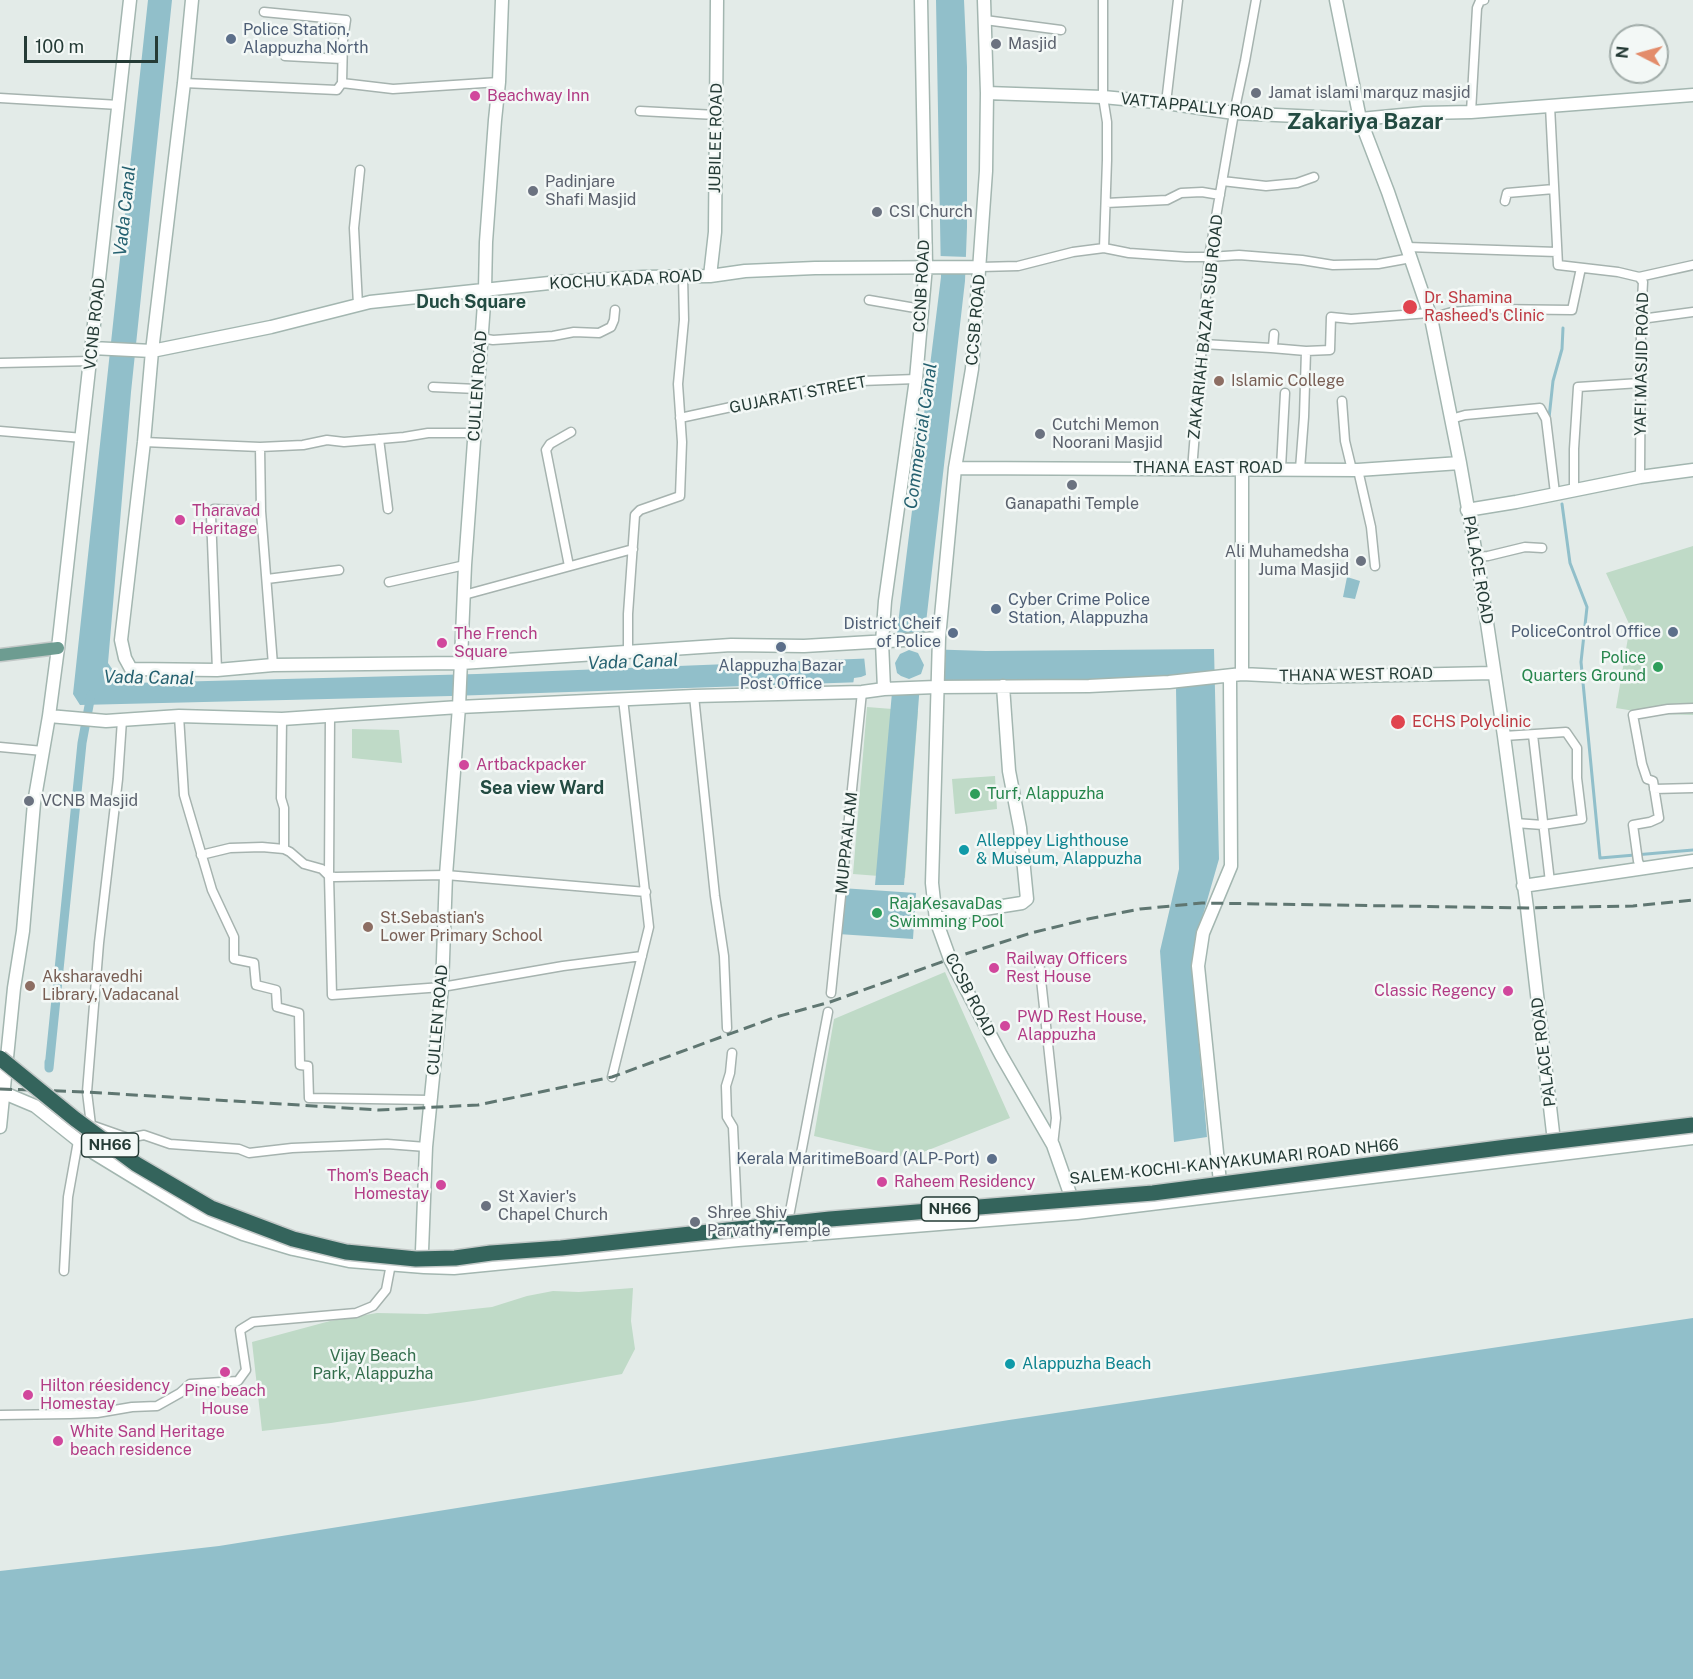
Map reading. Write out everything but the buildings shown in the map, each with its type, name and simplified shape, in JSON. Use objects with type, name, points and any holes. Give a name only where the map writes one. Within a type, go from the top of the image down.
[{"type":"highway","name":"NH66","points":[[2,1051],[7,1073]]},
{"type":"highway","name":"SALEM-KOCHI-KANYAKUMARI ROAD NH66","points":[[7,1073],[136,1164],[211,1208],[293,1239],[346,1252],[416,1259],[455,1258],[830,1219],[1153,1193],[1693,1125]]},
{"type":"main road","name":"VCNB ROAD","points":[[2,1051],[22,931],[34,803],[50,716],[91,361],[96,348],[130,0]]},
{"type":"main road","points":[[192,0],[184,83],[148,351],[144,442],[122,640],[124,658],[131,669],[217,670],[273,665],[461,664],[731,645],[883,647],[898,641],[926,639],[939,644]]},
{"type":"main road","name":"CULLEN ROAD","points":[[424,1267],[422,1251],[426,1147],[442,987],[446,875],[459,704],[465,565],[488,219],[499,82],[502,0]]},
{"type":"main road","name":"JUBILEE ROAD","points":[[710,276],[715,232],[717,0]]},
{"type":"main road","name":"CCNB ROAD","points":[[886,687],[883,647],[885,601],[916,379],[921,309],[933,266],[921,0]]},
{"type":"main road","name":"CCSB ROAD","points":[[984,0],[987,93],[986,171],[974,267],[972,369],[955,468],[939,644],[932,883],[936,920],[950,959],[1000,1055],[1053,1144],[1077,1213]]},
{"type":"main road","name":"PALACE ROAD","points":[[1336,0],[1360,119],[1430,315],[1460,463],[1504,736],[1556,1155]]},
{"type":"main road","name":"VATTAPPALLY ROAD","points":[[987,93],[1103,97],[1234,113],[1360,119],[1693,95]]},
{"type":"main road","name":"KOCHU KADA ROAD","points":[[96,348],[148,351],[271,327],[358,305],[579,281],[710,276],[746,271],[815,268],[974,267]]},
{"type":"main road","name":"THANA EAST ROAD","points":[[955,468],[1355,470],[1460,463]]},
{"type":"main road","points":[[1221,1196],[1197,966],[1203,933],[1231,866],[1230,676],[1242,470]]},
{"type":"main road","points":[[1467,510],[1641,477],[1693,470]]},
{"type":"main road","points":[[0,655],[58,648]]},
{"type":"main road","name":"THANA WEST ROAD","points":[[1003,686],[1089,686],[1230,676],[1302,677],[1494,673]]},
{"type":"main road","points":[[50,716],[106,721],[179,716],[282,719],[459,704],[862,692],[886,687],[1003,686],[1009,771],[1020,828],[1028,899],[1022,903],[959,913],[936,920]]},
{"type":"main road","points":[[1522,886],[1640,865],[1693,861]]},
{"type":"main road","points":[[0,1127],[7,1073]]},
{"type":"main road","points":[[4,1093],[35,1106],[94,1153],[194,1214],[243,1234],[293,1249],[349,1261],[454,1268],[738,1240],[1077,1213],[1693,1138]]},
{"type":"street","points":[[1103,0],[1103,97],[1107,122],[1104,248]]},
{"type":"street","points":[[1166,103],[1178,0]]},
{"type":"street","name":"ZAKARIAH BAZAR SUB ROAD","points":[[1192,470],[1209,257],[1256,0]]},
{"type":"street","points":[[1471,112],[1477,8],[1480,1],[1484,0]]},
{"type":"street","points":[[184,83],[337,90],[342,83],[346,20],[264,12]]},
{"type":"street","points":[[985,20],[1061,30]]},
{"type":"street","points":[[285,56],[342,59]]},
{"type":"street","points":[[342,83],[393,88],[499,82]]},
{"type":"street","points":[[0,98],[119,105]]},
{"type":"street","points":[[974,267],[1018,266],[1073,252],[1104,248],[1129,253],[1209,257],[1239,255],[1334,265],[1378,264],[1409,253],[1557,252],[1550,106]]},
{"type":"street","points":[[640,111],[716,115]]},
{"type":"street","points":[[358,305],[354,228],[360,170]]},
{"type":"street","points":[[1222,181],[1266,186],[1297,183],[1314,177]]},
{"type":"street","points":[[1505,201],[1507,193],[1554,189]]},
{"type":"street","points":[[1106,203],[1167,200],[1181,194],[1191,193],[1220,195]]},
{"type":"street","name":"YAFI MASJID ROAD","points":[[1557,252],[1558,265],[1618,272],[1639,277],[1643,282],[1640,383],[1641,477]]},
{"type":"street","points":[[1639,277],[1693,265]]},
{"type":"street","points":[[1203,344],[1306,351],[1330,350],[1330,317],[1351,319],[1430,315],[1488,309],[1572,310],[1581,268]]},
{"type":"street","points":[[628,652],[635,515],[637,512],[680,496],[682,472],[678,384],[684,320],[683,276]]},
{"type":"street","points":[[869,300],[921,309]]},
{"type":"street","points":[[481,338],[493,340],[553,336],[574,332],[599,333],[611,327],[615,310]]},
{"type":"street","points":[[1641,319],[1693,312]]},
{"type":"street","points":[[1271,348],[1274,333]]},
{"type":"street","points":[[1300,469],[1306,351]]},
{"type":"street","points":[[0,363],[91,361]]},
{"type":"street","name":"GUJARATI STREET","points":[[680,418],[777,396],[861,381],[916,379]]},
{"type":"street","points":[[1574,491],[1578,387],[1640,383]]},
{"type":"street","points":[[433,387],[477,389]]},
{"type":"street","points":[[1281,468],[1286,393]]},
{"type":"street","points":[[1342,401],[1345,441],[1371,527],[1375,566]]},
{"type":"street","points":[[1450,418],[1540,408],[1546,419],[1555,494]]},
{"type":"street","points":[[0,431],[82,438]]},
{"type":"street","points":[[569,566],[546,450],[550,444],[571,432]]},
{"type":"street","points":[[144,442],[260,447],[303,445],[327,440],[344,442],[428,433],[474,433]]},
{"type":"street","points":[[379,439],[388,509]]},
{"type":"street","points":[[260,447],[261,511],[273,665]]},
{"type":"street","points":[[217,670],[211,515],[214,509],[261,511]]},
{"type":"street","points":[[1476,557],[1525,547],[1542,548]]},
{"type":"street","points":[[464,595],[633,549]]},
{"type":"street","points":[[389,582],[465,565]]},
{"type":"street","points":[[267,579],[339,570]]},
{"type":"street","name":"MUPPAALAM","points":[[831,993],[862,692]]},
{"type":"street","points":[[694,696],[723,956],[727,1028]]},
{"type":"street","points":[[612,1077],[649,927],[623,699]]},
{"type":"street","points":[[1640,865],[1633,825],[1659,818],[1653,781],[1647,779],[1642,764],[1633,715],[1668,709],[1693,708]]},
{"type":"street","points":[[179,716],[184,795],[212,890],[234,937],[234,959],[254,963],[256,985],[276,990],[277,1008],[298,1013],[300,1065],[308,1066],[309,1098],[430,1100]]},
{"type":"street","points":[[330,716],[329,876],[332,995],[442,987],[563,966],[642,956]]},
{"type":"street","points":[[282,719],[281,798],[284,808],[287,850]]},
{"type":"street","points":[[122,720],[118,779],[99,943],[87,1092],[91,1125],[128,1138],[144,1135],[170,1144],[239,1149],[249,1153],[325,1146],[387,1144],[426,1147]]},
{"type":"street","points":[[1504,736],[1566,732],[1577,748],[1577,778],[1582,819],[1543,825],[1515,823]]},
{"type":"street","points":[[1533,735],[1550,882]]},
{"type":"street","points":[[0,747],[43,752]]},
{"type":"street","points":[[1654,789],[1693,788]]},
{"type":"street","points":[[201,855],[230,848],[262,847],[287,850],[304,864],[322,869],[329,876],[446,875],[646,892]]},
{"type":"street","points":[[1039,961],[1056,1118],[1053,1144]]},
{"type":"street","points":[[785,1237],[828,1012]]},
{"type":"street","points":[[732,1053],[726,1086],[727,1117],[733,1127],[736,1156],[738,1240]]},
{"type":"street","points":[[64,1271],[68,1197],[78,1141]]},
{"type":"street","points":[[0,1415],[97,1413],[132,1407],[158,1406],[190,1384],[238,1380],[246,1370],[240,1330],[254,1322],[356,1313],[373,1306],[386,1290],[391,1264]]},
{"type":"green space","name":"Police Quarters Ground","points":[[1693,546],[1693,715],[1653,714],[1616,708],[1630,626],[1606,573]]},
{"type":"green space","points":[[867,707],[918,711],[905,878],[853,874]]},
{"type":"green space","points":[[352,729],[399,730],[402,763],[352,758]]},
{"type":"green space","name":"Turf, Alappuzha","points":[[995,776],[997,809],[955,814],[952,779]]},
{"type":"green space","points":[[945,972],[1010,1118],[908,1158],[814,1136],[834,1019]]},
{"type":"green space","name":"Vijay Beach Park, Alappuzha","points":[[633,1288],[631,1321],[635,1349],[622,1374],[473,1401],[262,1431],[252,1342],[330,1321],[377,1313],[427,1314],[492,1307],[553,1291],[579,1292]]},
{"type":"water","points":[[148,0],[172,0],[131,392],[108,663],[117,676],[131,683],[477,674],[894,656],[941,277],[936,0],[964,0],[967,67],[965,281],[923,649],[986,651],[1214,649],[1219,859],[1194,946],[1192,963],[1207,1137],[1174,1142],[1160,951],[1179,869],[1176,688],[1172,677],[920,684],[904,885],[875,885],[893,681],[451,696],[80,705],[73,694]]},
{"type":"water","points":[[1347,577],[1360,581],[1355,599],[1343,597]]},
{"type":"water","name":"RajaKesavaDas Swimming Pool","points":[[841,888],[916,893],[913,939],[838,934]]},
{"type":"water","points":[[1693,1318],[1693,1679],[0,1679],[0,1571],[219,1546],[1009,1420]]},
{"type":"pier","points":[[939,256],[968,257],[968,274],[939,273]]},
{"type":"pier","points":[[928,634],[926,647],[946,647],[944,680],[947,680],[947,687],[922,687],[922,695],[890,695],[891,684],[853,685],[854,678],[866,675],[864,656],[891,654],[893,635]],"holes":[[[909,650],[918,653],[924,665],[921,674],[909,679],[897,673],[895,663],[900,654]]]},
{"type":"waterway","points":[[1549,418],[1553,381],[1562,349],[1563,328]]},
{"type":"waterway","points":[[1562,504],[1570,563],[1587,607],[1581,662],[1600,858],[1693,850]]},
{"type":"waterway","points":[[49,1062],[49,1068],[82,743],[91,695]]},
{"type":"railway","points":[[0,1089],[87,1092],[379,1110],[478,1105],[612,1077],[776,1017],[830,1002],[1031,933],[1140,909],[1202,903],[1527,908],[1633,906],[1693,900]]},
{"type":"place","name":"Police Station, Alappuzha North","points":[[231,39]]},
{"type":"place","name":"Masjid","points":[[996,44]]},
{"type":"place","name":"Jamat islami marquz masjid","points":[[1256,93]]},
{"type":"place","name":"Beachway Inn","points":[[475,96]]},
{"type":"place","name":"Padinjare Shafi Masjid","points":[[533,191]]},
{"type":"place","name":"CSI Church","points":[[877,212]]},
{"type":"place","name":"Dr. Shamina Rasheed's Clinic","points":[[1410,307]]},
{"type":"place","name":"Islamic College","points":[[1219,381]]},
{"type":"place","name":"Cutchi Memon Noorani Masjid","points":[[1040,434]]},
{"type":"place","name":"Ganapathi Temple","points":[[1072,485]]},
{"type":"place","name":"Tharavad Heritage","points":[[180,520]]},
{"type":"place","name":"Ali Muhamedsha Juma Masjid","points":[[1361,561]]},
{"type":"place","name":"Cyber Crime Police Station, Alappuzha","points":[[996,609]]},
{"type":"place","name":"PoliceControl Office","points":[[1673,632]]},
{"type":"place","name":"District Cheif of Police","points":[[953,633]]},
{"type":"place","name":"The French Square","points":[[442,643]]},
{"type":"place","name":"Alappuzha Bazar Post Office","points":[[781,647]]},
{"type":"place","name":"Police Quarters Ground","points":[[1658,667]]},
{"type":"place","name":"ECHS Polyclinic","points":[[1398,722]]},
{"type":"place","name":"Artbackpacker","points":[[464,765]]},
{"type":"place","name":"Turf, Alappuzha","points":[[975,794]]},
{"type":"place","name":"VCNB Masjid","points":[[29,801]]},
{"type":"place","name":"Alleppey Lighthouse & Museum, Alappuzha","points":[[964,850]]},
{"type":"place","name":"RajaKesavaDas Swimming Pool","points":[[877,913]]},
{"type":"place","name":"St.Sebastian's Lower Primary School","points":[[368,927]]},
{"type":"place","name":"Railway Officers Rest House","points":[[994,968]]},
{"type":"place","name":"Aksharavedhi Library, Vadacanal","points":[[30,986]]},
{"type":"place","name":"Classic Regency","points":[[1508,991]]},
{"type":"place","name":"PWD Rest House, Alappuzha","points":[[1005,1026]]},
{"type":"place","name":"Kerala MaritimeBoard (ALP-Port)","points":[[992,1159]]},
{"type":"place","name":"Raheem Residency","points":[[882,1182]]},
{"type":"place","name":"Thom's Beach Homestay","points":[[441,1185]]},
{"type":"place","name":"St Xavier's Chapel Church","points":[[486,1206]]},
{"type":"place","name":"Shree Shiv Parvathy Temple","points":[[695,1222]]},
{"type":"place","name":"Alappuzha Beach","points":[[1010,1364]]},
{"type":"place","name":"Pine beach House","points":[[225,1372]]},
{"type":"place","name":"Hilton réesidency Homestay","points":[[28,1395]]},
{"type":"place","name":"White Sand Heritage beach residence","points":[[58,1441]]},
{"type":"district","name":"Zakariya Bazar","points":[[1365,122]]},
{"type":"district","name":"Duch Square","points":[[471,302]]},
{"type":"district","name":"Sea view Ward","points":[[542,788]]},
{"type":"water label","name":"Vada Canal","points":[[125,211]]},
{"type":"water label","name":"Commercial Canal","points":[[921,436]]},
{"type":"water label","name":"Vada Canal","points":[[633,662]]},
{"type":"water label","name":"Vada Canal","points":[[149,678]]}]
